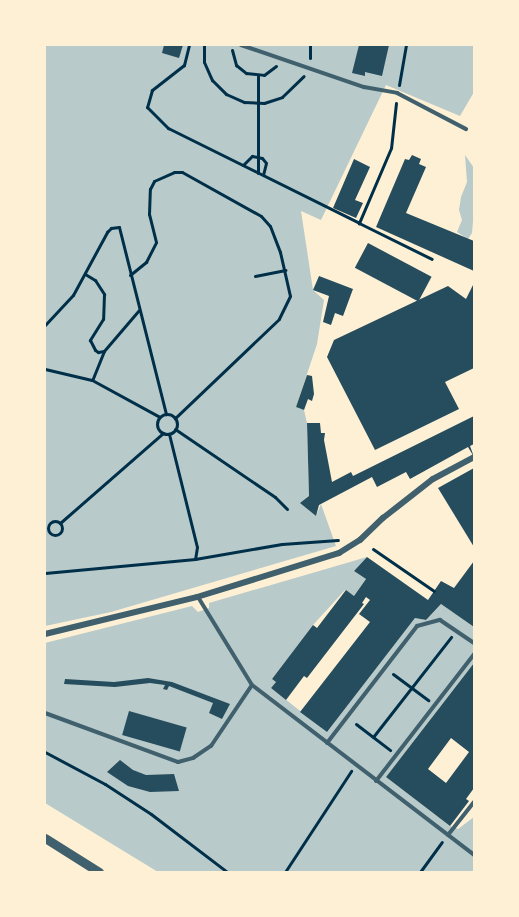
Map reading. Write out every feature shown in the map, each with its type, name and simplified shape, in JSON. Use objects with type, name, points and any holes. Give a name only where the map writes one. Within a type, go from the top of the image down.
[{"type":"street","points":[[45,634],[197,597],[339,553],[360,540],[383,518],[433,479],[474,457]]},
{"type":"street","points":[[45,838],[99,872]]},
{"type":"lane","points":[[242,45],[364,87],[397,93],[466,129]]},
{"type":"lane","points":[[197,597],[203,611],[252,685],[474,855]]},
{"type":"lane","points":[[327,743],[417,626],[440,620],[474,643]]},
{"type":"lane","points":[[376,781],[474,654]]},
{"type":"lane","points":[[45,713],[178,762],[193,758],[211,746],[252,685]]},
{"type":"lane","points":[[448,835],[474,803]]},
{"type":"path","points":[[189,45],[184,65],[153,90],[147,107],[168,128],[432,259]]},
{"type":"path","points":[[204,45],[207,72],[219,88],[235,99],[259,103],[273,101],[291,92],[307,67]]},
{"type":"path","points":[[232,45],[236,65],[246,73],[258,76],[274,69],[280,58]]},
{"type":"path","points":[[359,223],[391,148],[397,93],[406,45]]},
{"type":"path","points":[[258,76],[258,173]]},
{"type":"path","points":[[243,165],[252,156],[258,156],[266,164],[263,175]]},
{"type":"path","points":[[130,274],[146,262],[156,242],[149,214],[150,189],[154,180],[182,172],[261,216],[275,237],[285,270],[290,296],[279,319],[175,418],[175,429],[170,434]]},
{"type":"path","points":[[45,326],[68,302],[107,232],[111,228],[118,227],[166,414]]},
{"type":"path","points":[[255,276],[285,270]]},
{"type":"path","points":[[85,274],[95,280],[104,294],[103,319],[90,340],[91,346],[98,352],[104,351]]},
{"type":"path","points":[[92,380],[104,351],[139,310]]},
{"type":"path","points":[[45,369],[92,380],[160,417]]},
{"type":"path","points":[[166,414],[175,418]]},
{"type":"path","points":[[160,417],[166,414]]},
{"type":"path","points":[[160,417],[158,426],[163,433],[170,434]]},
{"type":"path","points":[[175,429],[274,497],[287,509]]},
{"type":"path","points":[[50,534],[48,527],[50,523],[60,523],[163,433]]},
{"type":"path","points":[[170,434],[197,547],[195,559]]},
{"type":"path","points":[[45,537],[50,534],[54,536],[60,534],[60,523]]},
{"type":"path","points":[[45,573],[195,559],[282,544],[360,540]]},
{"type":"path","points":[[373,549],[434,591]]},
{"type":"path","points":[[373,737],[455,630]]},
{"type":"path","points":[[385,668],[435,705]]},
{"type":"path","points":[[356,724],[396,755]]},
{"type":"path","points":[[45,752],[105,784],[151,814],[227,872]]},
{"type":"path","points":[[285,872],[355,764]]},
{"type":"path","points":[[420,872],[448,835]]},
{"type":"shaded area","points":[[45,45],[474,45],[474,92],[460,116],[386,85],[321,220],[301,211],[313,290],[324,300],[317,344],[296,407],[304,410],[307,423],[309,496],[301,503],[316,516],[321,504],[336,546],[111,612],[45,626]]},
{"type":"shaded area","points":[[465,155],[474,168],[474,210],[472,233],[468,239],[457,232],[462,220],[459,210],[461,197],[467,182]]},
{"type":"shaded area","points":[[367,557],[354,571],[366,579],[354,596],[345,590],[313,625],[272,679],[276,682],[271,688],[327,732],[415,618],[426,620],[441,604],[474,627],[474,663],[386,777],[450,826],[458,829],[474,817],[474,872],[158,872],[45,803],[45,643],[192,606],[198,612],[209,608],[209,603]]},
{"type":"building","points":[[164,45],[183,45],[179,58],[162,53]]},
{"type":"building","points":[[359,45],[389,45],[382,76],[365,72],[365,76],[352,73]]},
{"type":"building","points":[[412,155],[421,159],[419,164],[426,167],[406,213],[474,241],[474,271],[376,227],[405,159],[409,160]]},
{"type":"building","points":[[354,159],[370,167],[355,200],[363,203],[356,218],[333,208]]},
{"type":"building","points":[[368,243],[432,277],[418,302],[355,268]]},
{"type":"building","points":[[319,276],[353,289],[343,316],[335,313],[331,325],[323,322],[329,296],[313,290]]},
{"type":"building","points":[[474,283],[474,368],[445,382],[459,409],[375,450],[327,357],[334,340],[448,286],[466,299]]},
{"type":"building","points":[[307,375],[312,376],[314,394],[312,401],[308,399],[304,410],[296,407]]},
{"type":"building","points":[[474,416],[474,444],[470,446],[474,457],[468,447],[410,479],[406,472],[377,487],[372,477],[319,505],[316,516],[300,503],[309,496],[307,423],[320,423],[321,433],[325,433],[324,440],[332,482],[351,472],[353,476]]},
{"type":"building","points":[[474,468],[474,547],[438,488]]},
{"type":"building","points":[[367,557],[428,600],[441,581],[454,588],[474,561],[474,627],[441,604],[426,620],[415,618],[327,732],[300,712],[370,622],[359,614],[370,600],[366,597],[362,603],[364,604],[307,678],[304,676],[286,700],[271,688],[276,682],[272,679],[313,625],[317,628],[346,590],[354,596],[366,579],[354,571]]},
{"type":"building","points":[[474,663],[474,788],[466,799],[469,801],[450,826],[386,777]],"holes":[[[451,738],[469,752],[446,783],[428,769]]]},
{"type":"building","points":[[148,678],[172,682],[230,704],[222,719],[209,713],[213,703],[169,686],[167,690],[163,689],[165,685],[150,683],[115,687],[64,684],[65,679],[114,682]]},
{"type":"building","points":[[129,711],[187,728],[180,752],[122,735]]},
{"type":"building","points":[[120,760],[133,770],[146,775],[174,774],[179,791],[150,792],[128,786],[107,772]]}]
